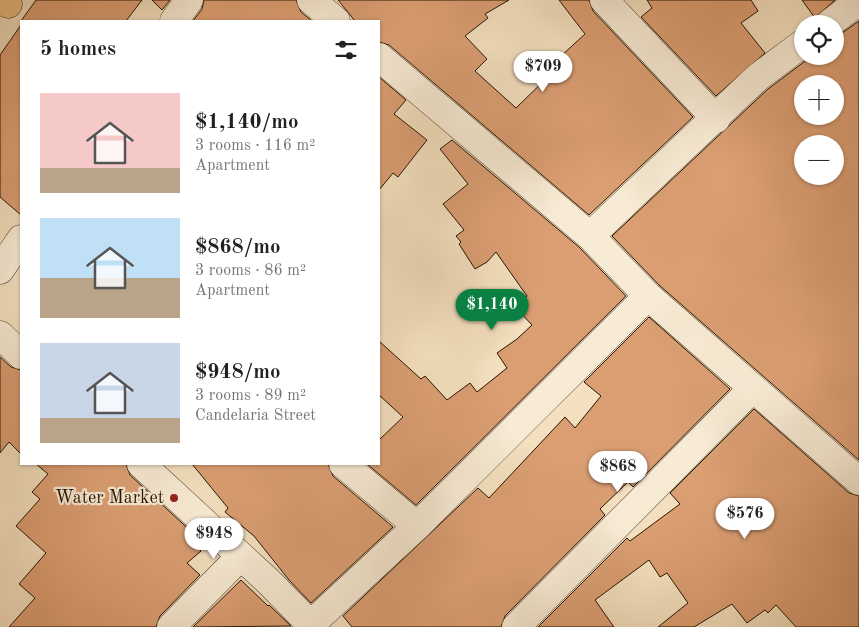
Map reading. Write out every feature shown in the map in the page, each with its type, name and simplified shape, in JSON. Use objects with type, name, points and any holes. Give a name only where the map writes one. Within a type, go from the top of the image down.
[{"type":"street","points":[[175,20],[189,0]]},
{"type":"street","points":[[311,0],[335,20]]},
{"type":"street","points":[[604,0],[716,119]]},
{"type":"street","points":[[841,15],[859,1]]},
{"type":"street","points":[[590,236],[716,119],[758,77],[794,50]]},
{"type":"street","points":[[380,59],[590,236],[648,296],[859,482]]},
{"type":"street","points":[[143,465],[241,556],[311,626],[417,526],[648,296]]},
{"type":"street","points":[[0,335],[20,354]]},
{"type":"street","points":[[516,627],[752,389]]},
{"type":"street","points":[[344,465],[417,526]]},
{"type":"street","points":[[172,627],[241,556]]},
{"type":"building","points":[[36,0],[142,0],[127,20],[22,20]]},
{"type":"building","points":[[152,0],[170,0],[162,10]]},
{"type":"building","points":[[204,0],[296,0],[301,12],[311,20],[194,20],[202,9]]},
{"type":"building","points":[[338,0],[509,0],[485,14],[488,18],[465,36],[487,59],[475,71],[516,108],[553,72],[549,67],[585,34],[559,0],[589,0],[593,11],[693,117],[589,215],[389,45],[380,42],[380,20],[354,20]]},
{"type":"building","points":[[647,0],[751,0],[758,11],[741,23],[765,53],[716,96],[641,17],[652,8]]},
{"type":"building","points":[[802,0],[835,0],[818,15],[813,15]]},
{"type":"building","points":[[859,21],[859,460],[659,285],[612,236],[768,89],[800,65],[844,65],[844,32]]},
{"type":"building","points":[[20,26],[20,214],[0,197],[0,55]]},
{"type":"building","points":[[380,78],[406,100],[394,114],[427,140],[398,177],[393,173],[380,189]]},
{"type":"building","points":[[452,140],[579,247],[626,296],[416,505],[368,465],[380,465],[380,439],[403,417],[380,396],[380,342],[421,379],[425,376],[447,400],[470,383],[477,392],[507,368],[497,353],[517,339],[532,325],[515,307],[527,296],[496,252],[487,262],[475,269],[459,244],[461,242],[456,236],[464,230],[443,204],[468,184],[440,149]]},
{"type":"building","points":[[649,317],[730,389],[633,487],[628,482],[600,509],[605,515],[505,616],[501,627],[352,627],[343,616],[478,488],[489,498],[565,417],[575,428],[601,396],[584,382]]},
{"type":"building","points":[[0,357],[11,367],[20,370],[20,453],[9,442],[0,453]]},
{"type":"building","points":[[754,409],[849,493],[859,496],[859,627],[796,627],[776,605],[768,613],[765,610],[747,623],[732,604],[694,627],[658,627],[688,603],[667,573],[660,577],[649,560],[595,600],[614,627],[538,627],[627,538],[630,541],[680,504],[670,493]]},
{"type":"building","points":[[37,465],[126,465],[130,475],[195,535],[190,539],[201,551],[187,563],[200,575],[160,616],[156,627],[9,627],[35,598],[19,584],[46,553],[16,526],[40,499],[32,492],[48,474]]},
{"type":"building","points":[[193,465],[328,465],[333,476],[393,527],[311,603],[289,580],[254,536],[225,512],[228,508]]},
{"type":"building","points":[[241,580],[268,606],[291,626],[193,627]]},
{"type":"place","name":"Water Market","points":[[174,498]]}]
